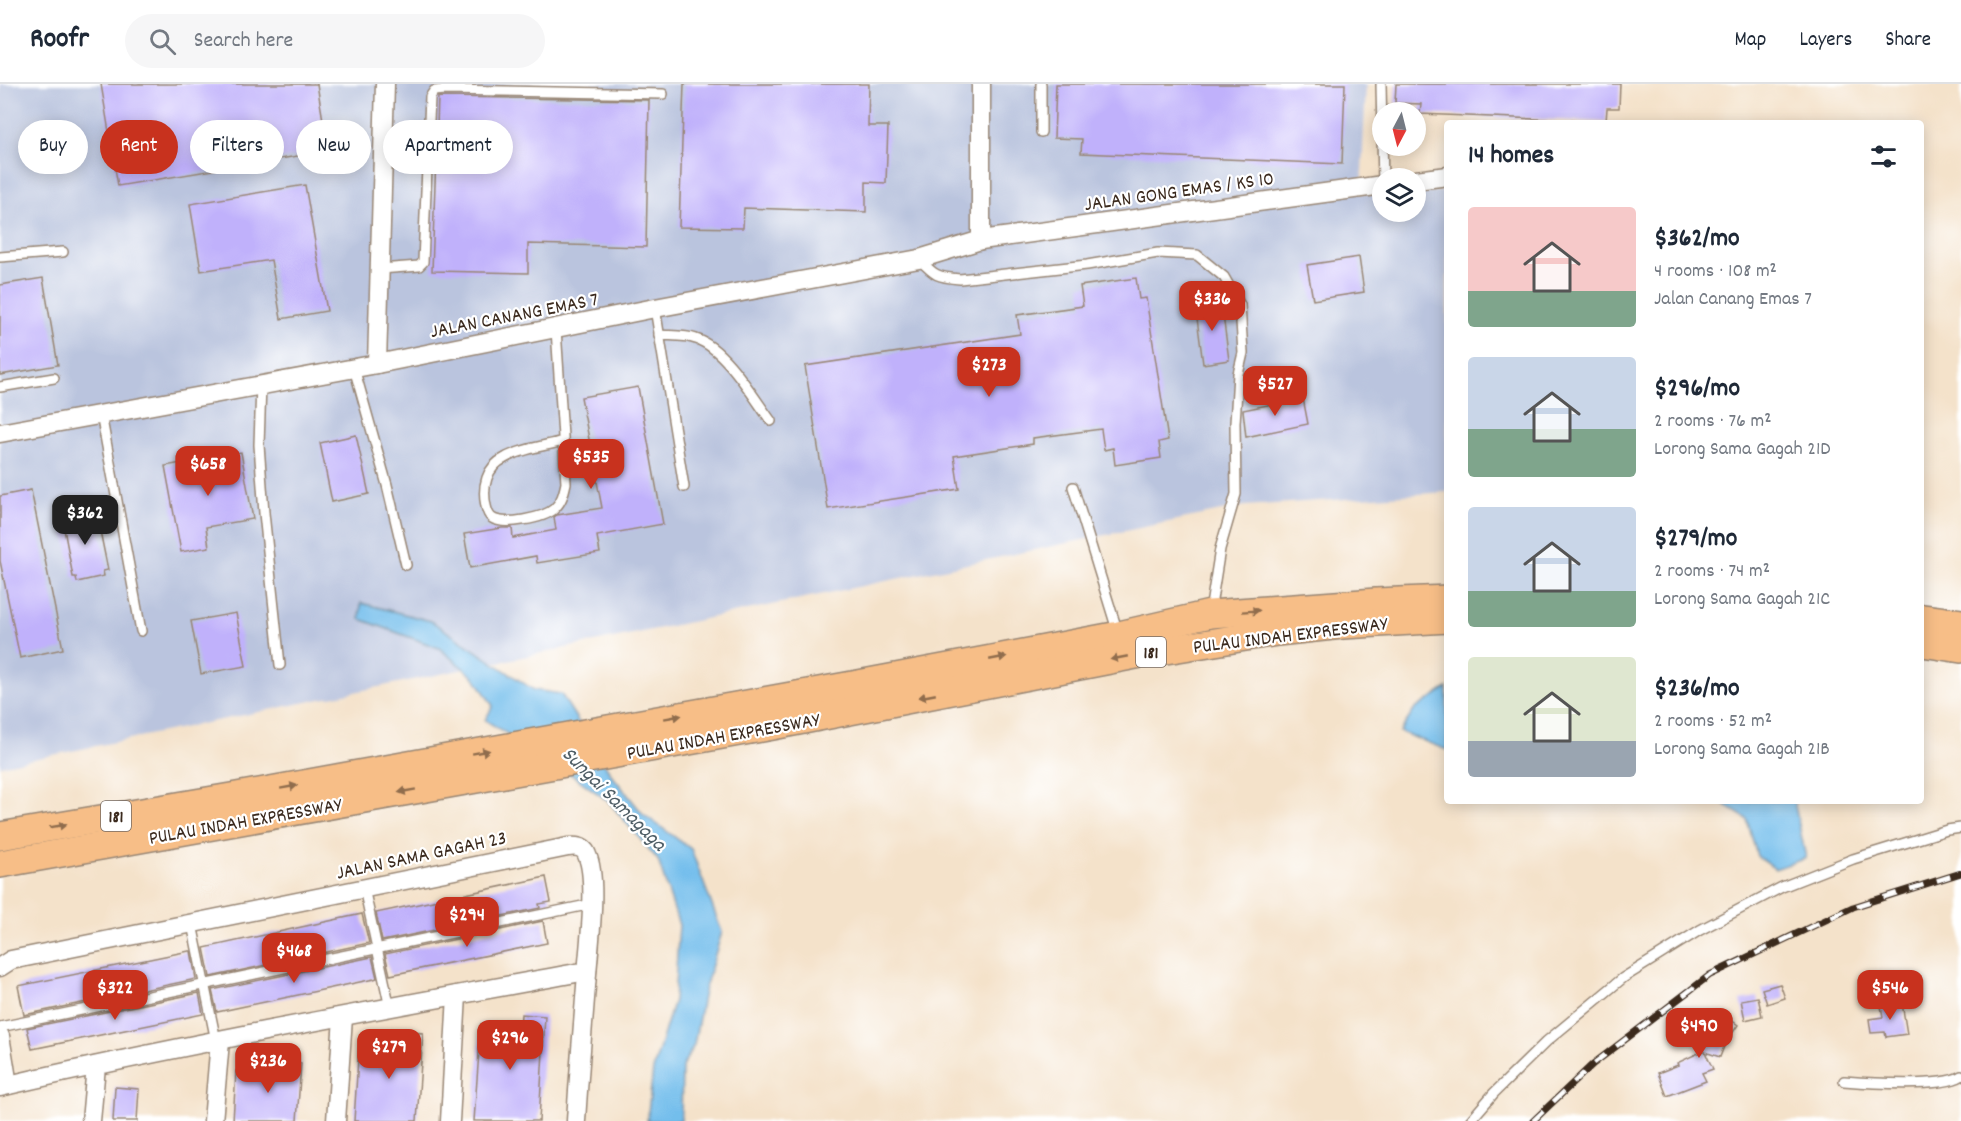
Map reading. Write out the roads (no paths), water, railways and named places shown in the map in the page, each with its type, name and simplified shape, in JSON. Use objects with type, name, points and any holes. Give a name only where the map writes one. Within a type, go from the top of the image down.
[{"type":"main road","name":"PULAU INDAH EXPRESSWAY","points":[[858,697],[1210,614],[1444,599]]},
{"type":"main road","points":[[1924,618],[1961,623]]},
{"type":"main road","name":"PULAU INDAH EXPRESSWAY","points":[[0,864],[28,860],[232,810],[858,697],[1266,634],[1444,619]]},
{"type":"main road","points":[[1924,643],[1961,649]]},
{"type":"main road","name":"PULAU INDAH EXPRESSWAY","points":[[0,836],[232,810]]},
{"type":"main road","points":[[0,870],[28,860]]},
{"type":"street","points":[[377,364],[385,84]]},
{"type":"street","points":[[981,84],[981,240]]},
{"type":"street","points":[[1426,179],[1444,176]]},
{"type":"street","name":"JALAN GONG EMAS / KS 10","points":[[981,240],[1372,187]]},
{"type":"street","name":"JALAN CANANG EMAS 7","points":[[0,433],[377,364],[655,308],[919,259],[981,240]]},
{"type":"street","name":"JALAN SAMA GAGAH 23","points":[[0,967],[11,960],[578,846],[585,850],[588,856],[592,875],[592,904],[576,1121]]},
{"type":"street","points":[[0,1036],[4,1086],[218,1041],[587,971]]},
{"type":"street","points":[[450,1121],[457,995]]},
{"type":"street","points":[[336,1121],[343,1017]]},
{"type":"street","points":[[213,1121],[218,1041]]},
{"type":"street","points":[[91,1121],[96,1066]]},
{"type":"lane","points":[[1041,84],[1041,132]]},
{"type":"lane","points":[[1381,84],[1383,168]]},
{"type":"lane","points":[[380,269],[419,266],[423,262],[430,97],[434,92],[444,90],[663,94]]},
{"type":"lane","points":[[0,257],[63,252]]},
{"type":"lane","points":[[919,259],[934,274],[943,278],[960,279],[1087,265],[1158,253],[1197,255],[1224,278],[1240,305],[1243,353],[1238,375],[1235,423],[1236,494],[1220,549],[1210,614]]},
{"type":"lane","points":[[655,308],[684,487]]},
{"type":"lane","points":[[556,329],[566,483],[563,497],[555,508],[538,518],[503,521],[494,519],[488,514],[485,482],[492,467],[506,457],[563,441]]},
{"type":"lane","points":[[659,335],[697,339],[713,349],[734,369],[771,421]]},
{"type":"lane","points":[[354,368],[387,485],[406,565]]},
{"type":"lane","points":[[0,387],[54,378]]},
{"type":"lane","points":[[261,384],[259,445],[280,665]]},
{"type":"lane","points":[[101,414],[141,631]]},
{"type":"lane","points":[[1073,487],[1119,635]]},
{"type":"lane","points":[[1470,1121],[1494,1093],[1547,1041],[1623,978],[1700,930],[1782,887],[1853,859],[1947,830],[1961,828]]},
{"type":"lane","points":[[364,888],[390,1008]]},
{"type":"lane","points":[[0,1027],[592,904]]},
{"type":"lane","points":[[192,924],[218,1041]]},
{"type":"lane","points":[[1845,1081],[1896,1084],[1957,1079],[1961,1076]]},
{"type":"water","name":"Sungai Samagaga","points":[[361,603],[431,621],[534,690],[561,694],[611,774],[643,814],[691,849],[722,932],[704,991],[694,1045],[682,1067],[681,1121],[647,1121],[653,1070],[674,1000],[679,925],[658,860],[608,801],[575,777],[485,720],[493,706],[476,679],[439,648],[360,619]]},
{"type":"water","points":[[1444,690],[1444,749],[1400,732],[1415,709]]},
{"type":"water","points":[[1723,804],[1795,804],[1806,858],[1775,869],[1757,856],[1747,819]]},
{"type":"railway","points":[[1533,1121],[1593,1064],[1710,975],[1853,907],[1961,873]]}]
